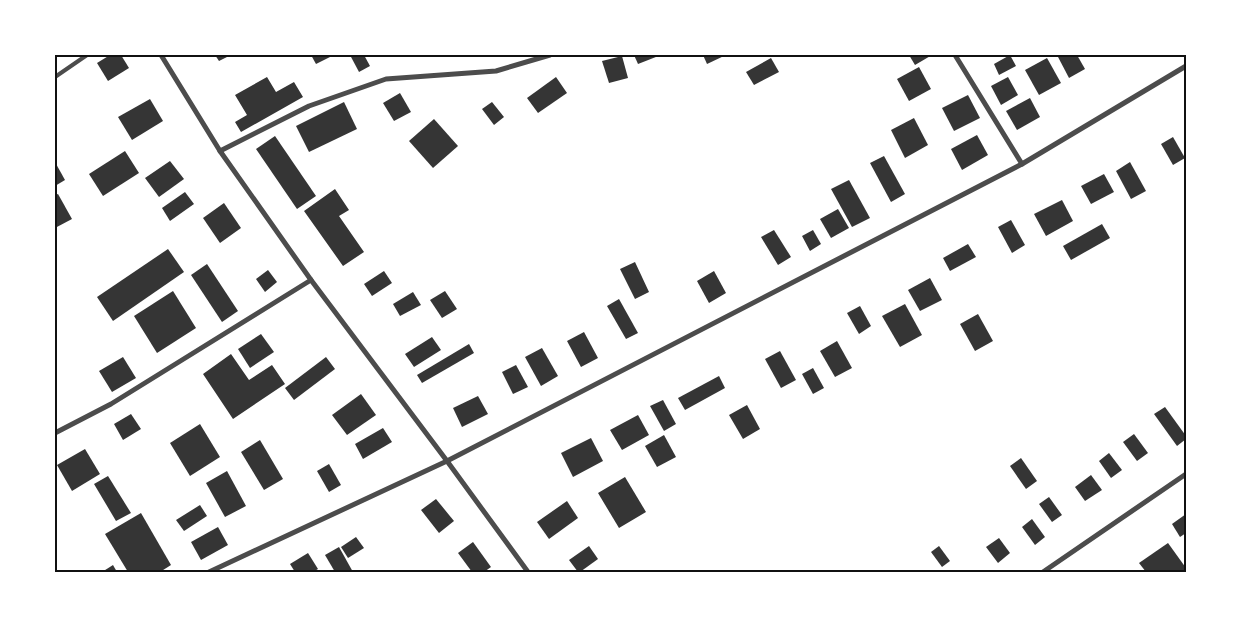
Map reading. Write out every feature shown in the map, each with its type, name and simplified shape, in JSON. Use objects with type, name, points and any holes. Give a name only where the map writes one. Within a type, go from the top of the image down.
[{"type":"street","points":[[161,55],[220,151],[311,280],[528,572]]},
{"type":"street","points":[[220,151],[309,106],[386,78],[496,71],[550,55]]},
{"type":"street","points":[[955,55],[1022,164]]},
{"type":"street","points":[[209,572],[447,461],[1022,164],[1186,66]]},
{"type":"street","points":[[55,433],[110,404],[311,280]]},
{"type":"street","points":[[1043,572],[1186,474]]},
{"type":"lane","points":[[55,77],[87,55]]},
{"type":"building","points":[[110,55],[121,55],[129,68],[108,81],[97,63]]},
{"type":"building","points":[[215,55],[231,55],[219,61]]},
{"type":"building","points":[[311,55],[334,55],[316,64]]},
{"type":"building","points":[[350,55],[364,55],[370,66],[359,72]]},
{"type":"building","points":[[634,55],[661,55],[638,64]]},
{"type":"building","points":[[703,55],[726,55],[707,64]]},
{"type":"building","points":[[909,55],[932,55],[915,65]]},
{"type":"building","points":[[1010,55],[1016,66],[999,75],[994,64]]},
{"type":"building","points":[[1057,55],[1077,55],[1085,69],[1069,78]]},
{"type":"building","points":[[622,56],[628,78],[609,83],[602,61]]},
{"type":"building","points":[[771,58],[779,72],[754,85],[746,72]]},
{"type":"building","points":[[1047,58],[1061,83],[1039,95],[1025,70]]},
{"type":"building","points":[[919,67],[931,89],[909,101],[897,79]]},
{"type":"building","points":[[267,77],[276,92],[294,82],[303,97],[241,132],[235,122],[247,115],[235,95]]},
{"type":"building","points":[[556,77],[567,93],[538,113],[527,98]]},
{"type":"building","points":[[1008,77],[1018,95],[1001,105],[991,86]]},
{"type":"building","points":[[400,93],[411,112],[394,121],[383,103]]},
{"type":"building","points":[[968,95],[980,118],[954,131],[942,108]]},
{"type":"building","points":[[1030,98],[1040,117],[1017,130],[1006,111]]},
{"type":"building","points":[[150,99],[163,121],[132,140],[118,117]]},
{"type":"building","points":[[344,102],[357,129],[309,152],[296,126]]},
{"type":"building","points":[[492,102],[504,117],[494,125],[482,109]]},
{"type":"building","points":[[914,118],[928,145],[905,158],[891,130]]},
{"type":"building","points":[[434,119],[458,146],[433,168],[409,141]]},
{"type":"building","points":[[977,135],[988,155],[962,170],[951,149]]},
{"type":"building","points":[[275,136],[316,196],[297,209],[256,149]]},
{"type":"building","points":[[1173,137],[1185,158],[1173,165],[1161,144]]},
{"type":"building","points":[[125,151],[139,173],[103,196],[89,174]]},
{"type":"building","points":[[884,156],[905,194],[891,202],[870,163]]},
{"type":"building","points":[[170,161],[184,179],[159,197],[145,178]]},
{"type":"building","points":[[55,162],[65,180],[55,186]]},
{"type":"building","points":[[1130,162],[1146,191],[1131,199],[1116,171]]},
{"type":"building","points":[[1104,174],[1114,192],[1091,204],[1081,186]]},
{"type":"building","points":[[849,180],[870,218],[852,227],[831,189]]},
{"type":"building","points":[[335,189],[349,210],[339,216],[364,252],[343,266],[304,211]]},
{"type":"building","points":[[185,192],[194,204],[170,221],[162,208]]},
{"type":"building","points":[[58,194],[72,219],[55,228],[55,195]]},
{"type":"building","points":[[1062,200],[1073,221],[1046,236],[1034,214]]},
{"type":"building","points":[[224,203],[241,228],[220,243],[203,218]]},
{"type":"building","points":[[838,209],[849,228],[831,238],[820,219]]},
{"type":"building","points":[[1011,220],[1025,245],[1012,253],[998,227]]},
{"type":"building","points":[[1102,224],[1110,238],[1071,260],[1063,246]]},
{"type":"building","points":[[774,230],[791,257],[778,265],[761,237]]},
{"type":"building","points":[[813,230],[821,244],[810,251],[802,236]]},
{"type":"building","points":[[968,244],[976,257],[950,271],[943,258]]},
{"type":"building","points":[[168,249],[184,272],[113,321],[97,297]]},
{"type":"building","points":[[635,262],[649,292],[635,299],[620,269]]},
{"type":"building","points":[[207,264],[238,311],[222,322],[191,275]]},
{"type":"building","points":[[268,270],[277,282],[265,292],[256,279]]},
{"type":"building","points":[[384,271],[392,283],[372,296],[364,284]]},
{"type":"building","points":[[714,271],[726,293],[709,303],[697,281]]},
{"type":"building","points":[[930,278],[942,300],[920,311],[908,290]]},
{"type":"building","points":[[173,291],[196,328],[157,353],[134,316]]},
{"type":"building","points":[[445,291],[457,309],[442,318],[430,300]]},
{"type":"building","points":[[413,292],[421,305],[400,316],[393,304]]},
{"type":"building","points":[[619,299],[638,333],[626,339],[607,306]]},
{"type":"building","points":[[905,304],[922,335],[900,347],[882,316]]},
{"type":"building","points":[[860,306],[871,326],[859,334],[847,313]]},
{"type":"building","points":[[978,314],[993,341],[975,351],[960,324]]},
{"type":"building","points":[[584,332],[598,358],[581,367],[567,341]]},
{"type":"building","points":[[261,334],[274,352],[250,368],[238,349]]},
{"type":"building","points":[[432,337],[441,350],[414,367],[405,354]]},
{"type":"building","points":[[837,341],[852,368],[835,377],[820,351]]},
{"type":"building","points":[[469,344],[474,353],[422,383],[417,375]]},
{"type":"building","points":[[542,348],[558,376],[541,386],[525,357]]},
{"type":"building","points":[[780,351],[796,380],[781,388],[765,359]]},
{"type":"building","points":[[231,354],[249,380],[272,365],[285,384],[233,419],[203,374]]},
{"type":"building","points":[[123,357],[136,378],[112,392],[99,371]]},
{"type":"building","points":[[326,357],[335,369],[294,400],[285,388]]},
{"type":"building","points":[[516,365],[528,387],[513,394],[502,372]]},
{"type":"building","points":[[813,368],[824,388],[813,394],[802,374]]},
{"type":"building","points":[[719,376],[725,388],[685,410],[678,398]]},
{"type":"building","points":[[361,394],[376,415],[347,435],[332,415]]},
{"type":"building","points":[[478,396],[488,414],[462,427],[453,408]]},
{"type":"building","points":[[663,400],[676,424],[664,431],[650,406]]},
{"type":"building","points":[[747,405],[760,429],[743,439],[729,415]]},
{"type":"building","points":[[1165,407],[1186,436],[1186,439],[1177,446],[1154,414]]},
{"type":"building","points":[[131,414],[141,429],[123,440],[114,424]]},
{"type":"building","points":[[638,415],[649,435],[622,450],[610,430]]},
{"type":"building","points":[[200,424],[220,457],[190,476],[170,443]]},
{"type":"building","points":[[383,428],[392,442],[363,459],[355,444]]},
{"type":"building","points":[[1134,434],[1148,453],[1137,461],[1123,442]]},
{"type":"building","points":[[664,435],[676,457],[657,467],[645,446]]},
{"type":"building","points":[[591,438],[603,461],[573,477],[561,453]]},
{"type":"building","points":[[260,440],[283,479],[264,490],[241,452]]},
{"type":"building","points":[[85,449],[100,474],[72,491],[57,465]]},
{"type":"building","points":[[1109,453],[1122,470],[1111,478],[1099,461]]},
{"type":"building","points":[[1021,458],[1037,481],[1026,489],[1010,466]]},
{"type":"building","points":[[329,464],[341,485],[329,492],[317,471]]},
{"type":"building","points":[[227,471],[246,506],[225,517],[206,483]]},
{"type":"building","points":[[1091,475],[1102,490],[1085,501],[1075,487]]},
{"type":"building","points":[[108,476],[131,513],[116,521],[94,484]]},
{"type":"building","points":[[625,477],[646,512],[619,528],[598,493]]},
{"type":"building","points":[[1049,497],[1062,515],[1052,522],[1039,504]]},
{"type":"building","points":[[436,499],[454,521],[439,533],[421,510]]},
{"type":"building","points":[[567,501],[578,518],[549,539],[537,522]]},
{"type":"building","points":[[200,505],[207,516],[184,531],[176,520]]},
{"type":"building","points":[[141,513],[171,565],[160,572],[128,572],[105,534]]},
{"type":"building","points":[[1186,514],[1186,533],[1180,537],[1172,524]]},
{"type":"building","points":[[1032,519],[1045,537],[1035,545],[1022,527]]},
{"type":"building","points":[[218,527],[228,545],[201,560],[191,542]]},
{"type":"building","points":[[356,537],[364,548],[348,558],[341,547]]},
{"type":"building","points":[[999,538],[1010,553],[998,563],[986,547]]},
{"type":"building","points":[[473,542],[491,567],[484,572],[472,572],[458,553]]},
{"type":"building","points":[[1168,543],[1186,568],[1186,571],[1146,572],[1139,563]]},
{"type":"building","points":[[589,546],[598,559],[578,572],[569,560]]},
{"type":"building","points":[[939,546],[950,561],[942,567],[931,552]]},
{"type":"building","points":[[339,547],[353,572],[335,572],[325,555]]},
{"type":"building","points":[[308,553],[318,569],[313,572],[295,572],[290,564]]},
{"type":"building","points":[[113,565],[117,572],[102,572]]}]
